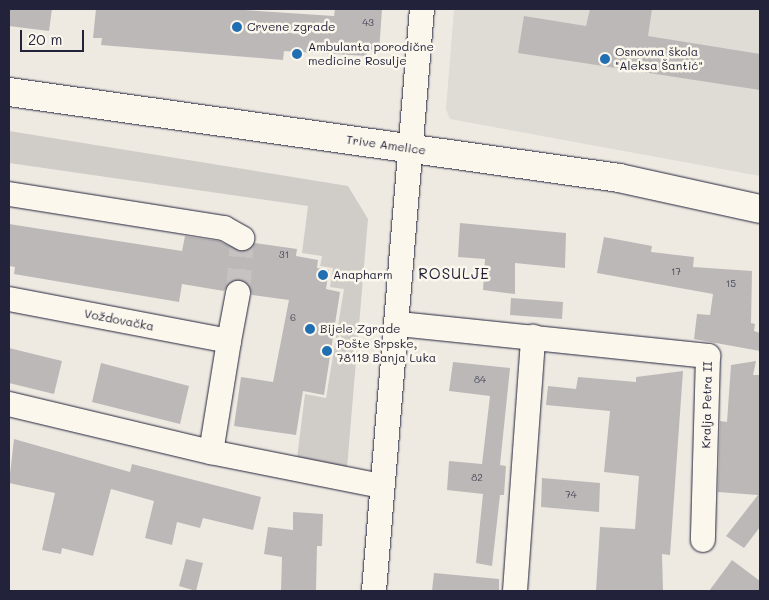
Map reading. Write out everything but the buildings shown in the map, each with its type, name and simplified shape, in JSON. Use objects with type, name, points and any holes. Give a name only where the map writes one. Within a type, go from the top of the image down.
[{"type":"main road","name":"Trive Amelice","points":[[9,92],[662,185],[760,209]]},
{"type":"street","points":[[374,591],[381,486],[399,324],[422,9]]},
{"type":"street","points":[[9,194],[224,228],[242,238]]},
{"type":"street","points":[[210,452],[238,293]]},
{"type":"street","name":"Voždovačka","points":[[9,299],[229,341]]},
{"type":"street","name":"Kralja Petra II","points":[[399,324],[708,356],[703,540]]},
{"type":"street","points":[[515,591],[533,337]]},
{"type":"street","points":[[9,404],[210,452],[381,486]]},
{"type":"shaded area","name":"Osnovna škola \"Aleksa Šantić\"","points":[[454,9],[760,9],[760,176],[450,119],[446,109]]},
{"type":"shaded area","points":[[9,131],[348,186],[368,219],[347,468],[297,458],[305,394],[326,398],[344,289],[330,287],[333,268],[320,266],[322,256],[302,253],[308,206],[9,163]]},
{"type":"tunnel","points":[[238,293],[242,238]]},
{"type":"place","name":"Crvene zgrade","points":[[237,27]]},
{"type":"place","name":"Ambulanta porodične medicine Rosulje","points":[[297,54]]},
{"type":"place","name":"Osnovna škola \"Aleksa Šantić\"","points":[[605,59]]},
{"type":"place","name":"Anapharm","points":[[323,275]]},
{"type":"place","name":"Bijele Zgrade","points":[[310,329]]},
{"type":"place","name":"Pošte Srpske, 78119 Banja Luka","points":[[327,351]]},
{"type":"district","name":"ROSULJE","points":[[454,274]]}]
